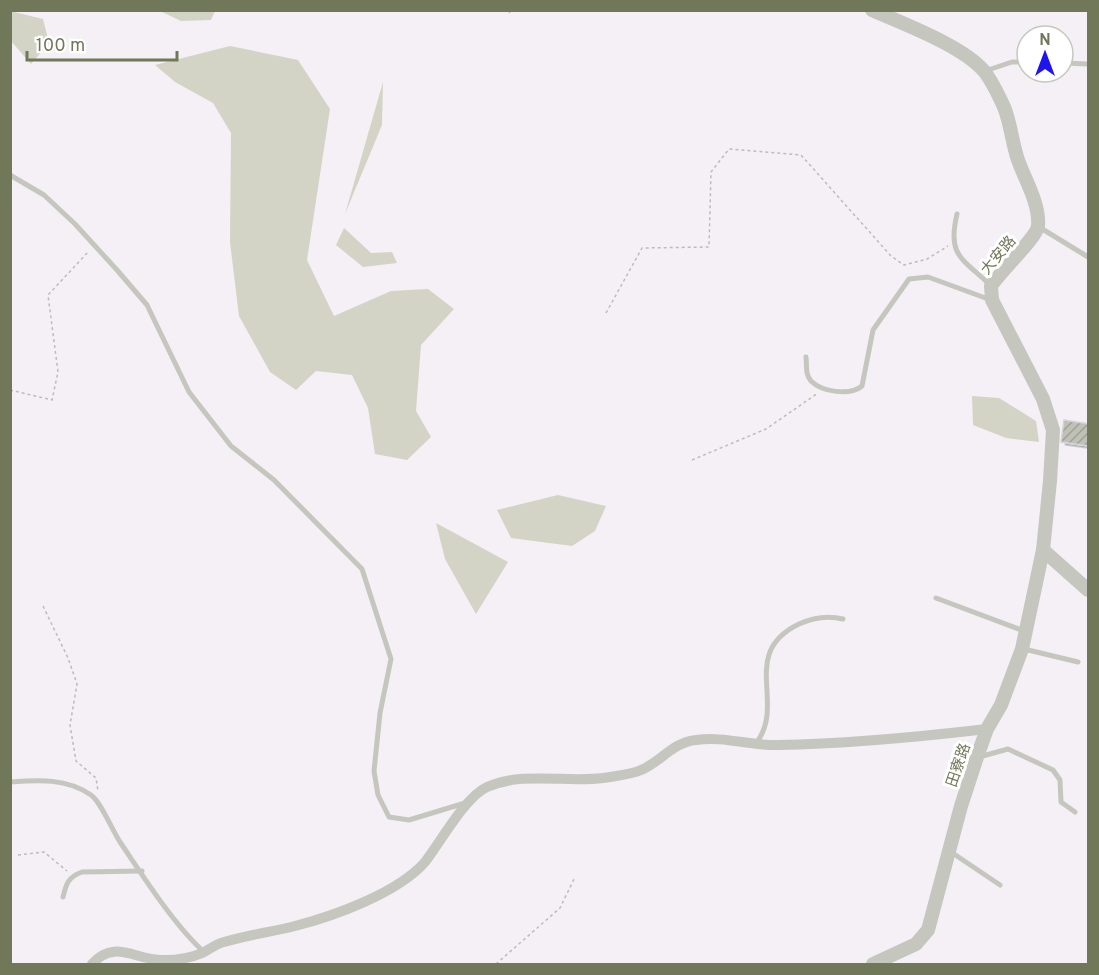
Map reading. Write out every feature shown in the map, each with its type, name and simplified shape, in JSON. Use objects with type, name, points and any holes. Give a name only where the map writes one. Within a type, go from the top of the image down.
[{"type":"street","points":[[872,10],[960,53],[985,72],[1005,109],[1017,159],[1036,208],[1039,227]]},
{"type":"street","name":"大安路","points":[[1039,227],[1030,242],[1011,260],[992,293],[1043,399],[1053,430],[1043,550]]},
{"type":"street","points":[[1043,550],[1089,591]]},
{"type":"street","name":"田寮路","points":[[873,964],[916,944],[928,930],[951,852],[961,806],[987,729],[1002,705],[1022,649],[1043,550]]},
{"type":"street","points":[[92,964],[108,951],[122,951],[162,960],[192,957],[217,944],[294,926],[361,904],[406,877],[423,863],[461,811],[485,788],[513,781],[599,778],[642,770],[669,750],[692,740],[722,737],[772,745],[807,745],[915,738],[987,729]]},
{"type":"lane","points":[[985,72],[1015,62]]},
{"type":"lane","points":[[10,175],[44,195],[94,244],[147,305],[189,393],[231,446],[273,480],[362,569],[391,659],[375,753],[375,781],[385,810],[396,820],[409,820],[472,801]]},
{"type":"lane","points":[[957,214],[952,244],[957,253],[992,293]]},
{"type":"lane","points":[[1039,227],[1089,257]]},
{"type":"lane","points":[[806,357],[807,374],[813,383],[849,393],[862,386],[873,330],[909,279],[928,277],[992,293]]},
{"type":"lane","points":[[936,598],[1027,632]]},
{"type":"lane","points":[[757,742],[765,724],[768,653],[777,638],[786,630],[810,619],[830,616],[843,619]]},
{"type":"lane","points":[[1022,649],[1077,662]]},
{"type":"lane","points":[[978,757],[1008,749],[1053,771],[1060,780],[1061,802],[1075,812]]},
{"type":"lane","points":[[10,782],[41,780],[65,783],[94,796],[120,842],[182,932],[204,952]]},
{"type":"lane","points":[[951,852],[1000,885]]},
{"type":"lane","points":[[63,897],[67,883],[73,875],[82,872],[142,871]]},
{"type":"path","points":[[509,13],[512,10]]},
{"type":"path","points":[[606,313],[642,248],[709,247],[711,171],[729,149],[801,155],[891,256],[904,265],[927,259],[952,244]]},
{"type":"path","points":[[10,390],[52,400],[58,372],[48,295],[94,244]]},
{"type":"path","points":[[692,460],[766,429],[826,388]]},
{"type":"path","points":[[43,606],[68,658],[77,684],[70,724],[76,761],[96,778],[100,807]]},
{"type":"path","points":[[18,855],[44,852],[73,875]]},
{"type":"path","points":[[496,964],[560,908],[575,877]]},
{"type":"shaded area","points":[[215,10],[211,20],[181,21],[160,11]]},
{"type":"shaded area","points":[[10,11],[43,19],[49,43],[31,64],[11,41]]},
{"type":"shaded area","points":[[230,46],[298,60],[330,109],[307,260],[334,316],[391,291],[428,289],[454,309],[421,345],[416,411],[431,437],[407,460],[375,454],[368,408],[352,375],[316,371],[296,390],[270,372],[239,316],[230,242],[231,133],[213,103],[175,82],[155,65]]},
{"type":"shaded area","points":[[383,82],[382,125],[345,214]]},
{"type":"shaded area","points":[[344,228],[371,253],[392,252],[397,263],[363,267],[336,245]]},
{"type":"shaded area","points":[[972,396],[999,398],[1036,421],[1039,442],[1006,438],[973,425]]},
{"type":"shaded area","points":[[558,495],[606,506],[595,531],[572,546],[511,538],[497,510]]},
{"type":"shaded area","points":[[436,523],[508,562],[476,614],[445,559]]},
{"type":"building","points":[[1064,420],[1089,424],[1089,446],[1061,442]]}]
